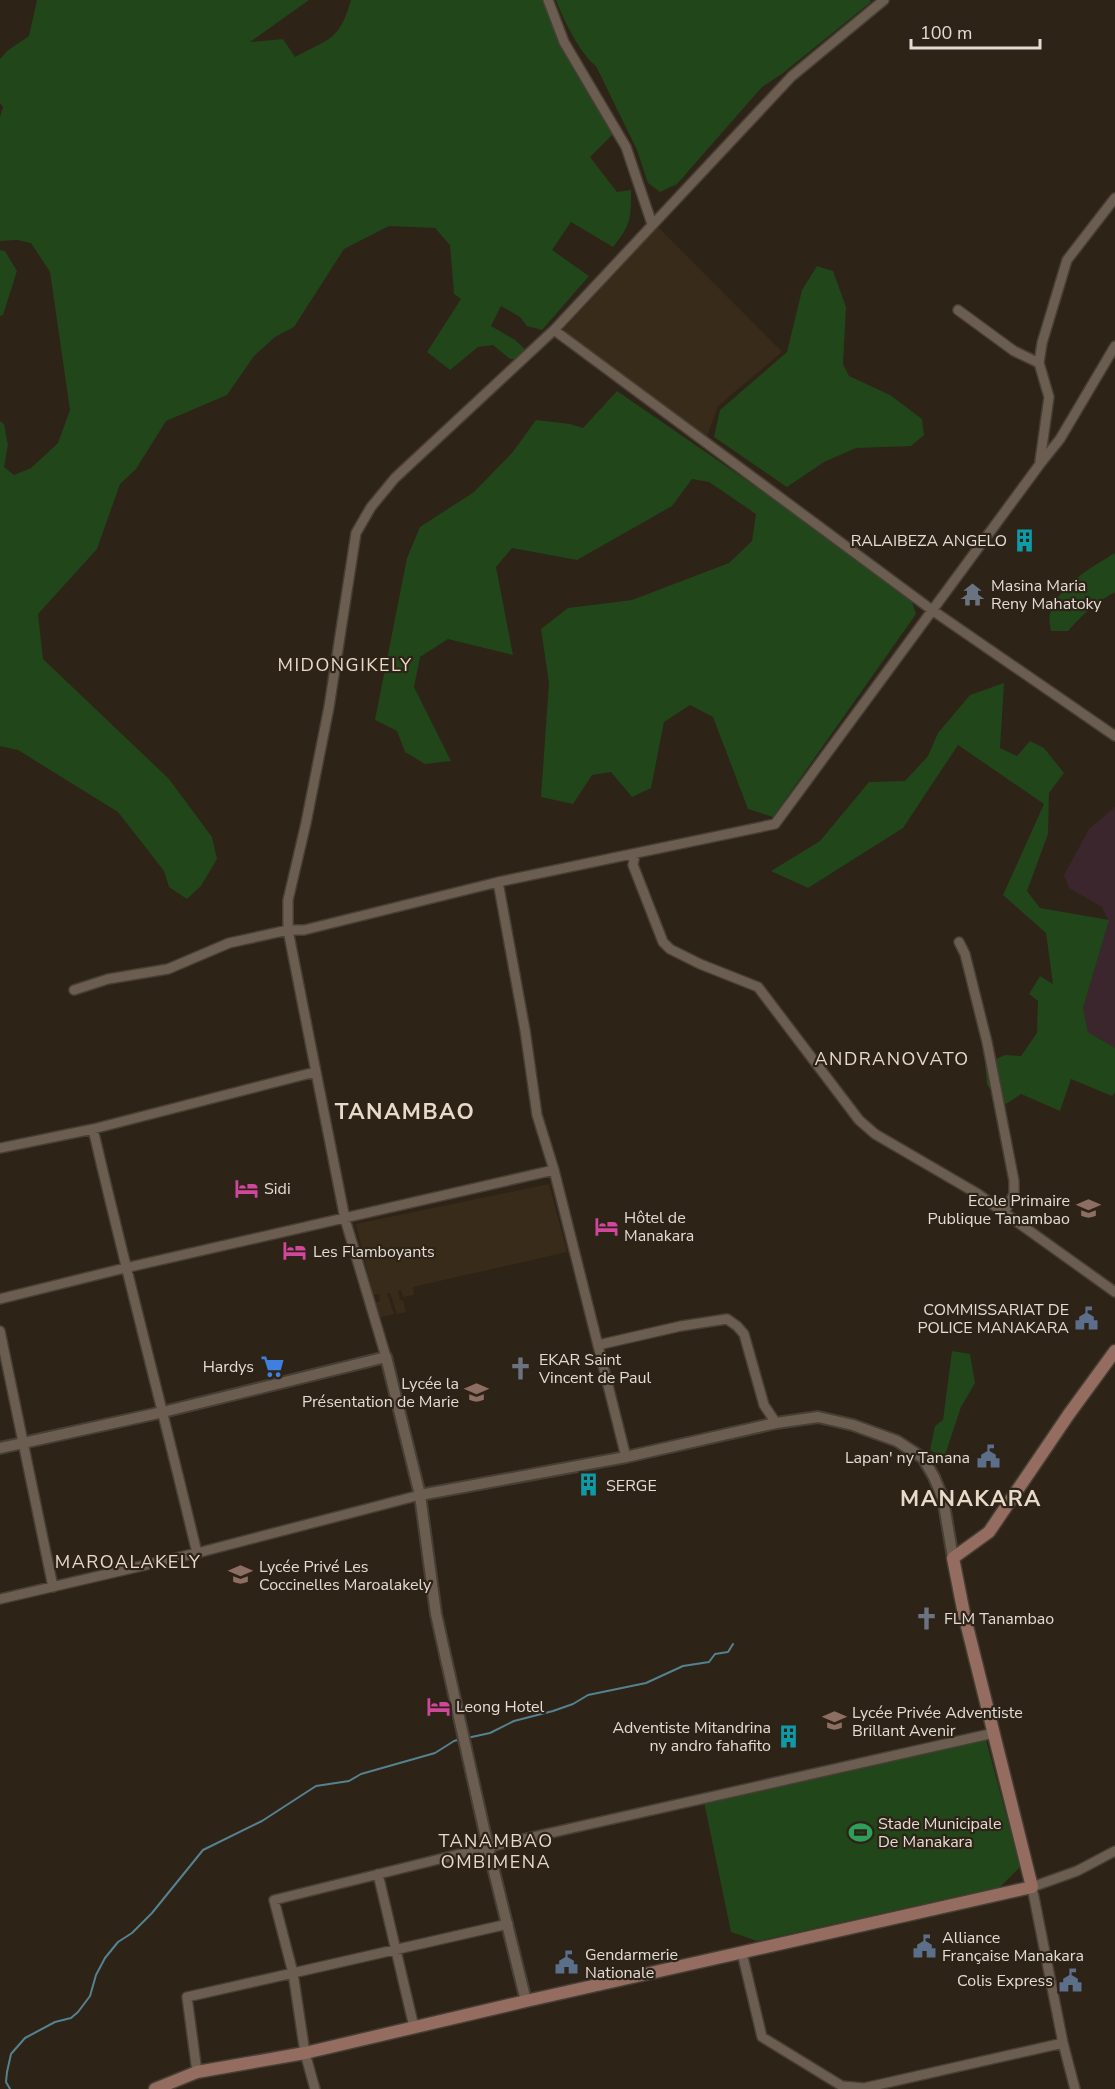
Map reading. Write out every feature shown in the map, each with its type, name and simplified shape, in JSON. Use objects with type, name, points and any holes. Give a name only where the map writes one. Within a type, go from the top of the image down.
[{"type":"main road","points":[[154,2089],[197,2072],[305,2053],[1032,1887],[964,1614],[953,1558],[989,1532],[1115,1351]]},
{"type":"street","points":[[548,0],[564,42],[626,147],[652,224]]},
{"type":"street","points":[[526,2001],[488,1847],[436,1614],[420,1495],[386,1357],[345,1219],[288,930],[288,900],[329,707],[356,533],[371,507],[396,478],[554,330],[792,76],[884,0]]},
{"type":"street","points":[[1040,464],[1049,397],[1039,363],[1042,343],[1067,260],[1115,198]]},
{"type":"street","points":[[958,310],[1014,351],[1039,363]]},
{"type":"street","points":[[554,330],[932,610],[1115,736]]},
{"type":"street","points":[[74,990],[108,979],[168,969],[229,943],[288,930],[304,930],[498,882],[775,824],[1060,439],[1115,346]]},
{"type":"street","points":[[635,854],[633,865],[663,942],[670,949],[700,964],[758,987],[859,1120],[875,1134],[978,1194],[1115,1292]]},
{"type":"street","points":[[498,882],[525,1030],[537,1115],[554,1170],[626,1457]]},
{"type":"street","points":[[959,942],[965,954],[987,1042],[1014,1182],[1014,1194],[1004,1213]]},
{"type":"street","points":[[0,1148],[93,1129],[315,1072]]},
{"type":"street","points":[[93,1129],[125,1268],[197,1553]]},
{"type":"street","points":[[0,1299],[125,1268],[554,1170]]},
{"type":"street","points":[[598,1345],[681,1326],[727,1319],[744,1334],[764,1405],[776,1423]]},
{"type":"street","points":[[0,1331],[53,1587]]},
{"type":"street","points":[[0,1448],[163,1412],[386,1357]]},
{"type":"street","points":[[0,1599],[197,1553],[420,1495],[626,1457],[776,1423],[818,1417],[853,1425],[897,1441],[922,1458],[934,1477],[943,1499],[953,1558]]},
{"type":"street","points":[[315,2089],[305,2053],[292,1973],[274,1900],[488,1847],[994,1733]]},
{"type":"street","points":[[1075,2089],[1063,2043],[1032,1887],[1077,1871],[1115,1851]]},
{"type":"street","points":[[378,1874],[414,2027]]},
{"type":"street","points":[[197,2072],[187,1997],[508,1924]]},
{"type":"street","points":[[742,1953],[762,2037],[842,2086],[864,2088],[1063,2043]]},
{"type":"shaded area","points":[[658,227],[782,352],[718,406],[707,436],[561,332]]},
{"type":"shaded area","points":[[1115,807],[1115,1048],[1088,1032],[1083,1008],[1108,920],[1102,907],[1069,888],[1064,875],[1089,829]]},
{"type":"shaded area","points":[[549,1184],[567,1252],[413,1287],[414,1295],[403,1297],[401,1290],[398,1291],[406,1312],[397,1314],[390,1293],[387,1293],[394,1314],[377,1318],[374,1303],[380,1301],[379,1294],[373,1295],[356,1224]]},
{"type":"green space","points":[[37,0],[309,0],[250,42],[283,39],[295,57],[332,37],[342,24],[351,0],[543,0],[560,45],[613,134],[590,157],[617,192],[631,190],[629,221],[613,247],[571,222],[552,250],[589,276],[542,330],[527,326],[520,317],[501,306],[491,326],[515,340],[525,349],[515,359],[510,359],[493,345],[478,347],[450,370],[427,352],[461,299],[454,294],[450,245],[435,228],[389,226],[344,249],[294,327],[275,337],[254,356],[227,395],[166,421],[136,469],[120,484],[97,549],[38,614],[43,659],[169,779],[212,837],[217,859],[201,886],[187,899],[169,887],[164,871],[118,812],[18,750],[0,746],[0,421],[4,424],[8,445],[4,467],[14,475],[31,468],[58,443],[70,410],[50,272],[31,243],[17,240],[0,241],[0,117],[3,107],[0,103],[0,59],[7,51],[29,36]]},
{"type":"green space","points":[[556,0],[870,0],[871,2],[783,73],[762,87],[677,184],[660,192],[648,183],[637,150],[596,66],[578,45]]},
{"type":"green space","points":[[0,250],[5,251],[17,271],[3,315],[0,316]]},
{"type":"green space","points":[[817,266],[833,271],[846,307],[843,364],[849,376],[890,395],[922,419],[924,435],[911,446],[856,448],[824,462],[787,487],[714,437],[720,410],[787,352],[802,290]]},
{"type":"green space","points":[[617,391],[771,497],[912,602],[916,614],[773,817],[748,809],[713,717],[690,705],[664,722],[651,788],[632,797],[611,772],[592,775],[573,804],[541,797],[549,683],[541,629],[568,608],[632,600],[729,563],[752,541],[756,514],[709,482],[692,479],[672,506],[577,560],[512,548],[496,567],[513,655],[448,639],[420,657],[414,687],[451,761],[425,764],[405,752],[397,731],[375,720],[407,558],[420,527],[474,492],[512,453],[536,420],[583,428]]},
{"type":"green space","points":[[1115,553],[1115,592],[1090,609],[1068,631],[1051,631],[1050,614],[1062,593],[1078,577]]},
{"type":"green space","points":[[1004,683],[1000,748],[1017,756],[1030,741],[1044,748],[1064,773],[1049,793],[1048,834],[1027,891],[1040,908],[1109,920],[1083,1008],[1088,1032],[1115,1048],[1115,1092],[1112,1096],[1071,1079],[1060,1111],[1021,1094],[1006,1104],[987,1085],[985,1064],[1005,1055],[1021,1056],[1037,1033],[1038,1001],[1029,994],[1040,976],[1053,984],[1046,933],[1003,895],[1044,804],[958,745],[903,828],[808,888],[771,871],[820,841],[869,782],[905,781],[928,756],[938,733],[970,695]]},
{"type":"green space","points":[[952,1351],[970,1354],[975,1383],[961,1407],[944,1458],[930,1450],[935,1426],[943,1420]]},
{"type":"green space","name":"Stade Municipale De Manakara","points":[[986,1740],[1020,1867],[1000,1887],[757,1941],[731,1932],[703,1797]]},
{"type":"waterway","points":[[467,1738],[490,1733],[514,1721],[573,1704],[588,1695],[646,1683],[683,1666],[709,1662],[715,1654],[728,1652],[733,1644]]},
{"type":"waterway","points":[[10,2089],[6,2082],[11,2054],[25,2038],[55,2022],[71,2018],[78,2012],[90,1996],[96,1975],[105,1958],[118,1942],[132,1933],[152,1913],[203,1850],[262,1821],[316,1786],[349,1781],[361,1774],[435,1753],[461,1739]]},
{"type":"place","name":"RALAIBEZA ANGELO","points":[[1025,540]]},
{"type":"place","name":"Masina Maria Reny Mahatoky","points":[[973,594]]},
{"type":"place","name":"Sidi","points":[[246,1188]]},
{"type":"place","name":"Ecole Primaire Publique Tanambao","points":[[1088,1209]]},
{"type":"place","name":"Hôtel de Manakara","points":[[606,1226]]},
{"type":"place","name":"Les Flamboyants","points":[[295,1251]]},
{"type":"place","name":"COMMISSARIAT DE POLICE MANAKARA","points":[[1087,1318]]},
{"type":"place","name":"Hardys","points":[[272,1366]]},
{"type":"place","name":"EKAR Saint Vincent de Paul","points":[[521,1368]]},
{"type":"place","name":"Lycée la Présentation de Marie","points":[[477,1392]]},
{"type":"place","name":"Lapan' ny Tanana","points":[[988,1457]]},
{"type":"place","name":"SERGE","points":[[588,1485]]},
{"type":"place","name":"Lycée Privé Les Coccinelles Maroalakely","points":[[241,1575]]},
{"type":"place","name":"FLM Tanambao","points":[[926,1618]]},
{"type":"place","name":"Leong Hotel","points":[[438,1706]]},
{"type":"place","name":"Lycée Privée Adventiste Brillant Avenir","points":[[834,1721]]},
{"type":"place","name":"Adventiste Mitandrina ny andro fahafito","points":[[789,1736]]},
{"type":"place","name":"Stade Municipale De Manakara","points":[[860,1832]]},
{"type":"place","name":"Alliance Française Manakara","points":[[924,1946]]},
{"type":"place","name":"Gendarmerie Nationale","points":[[567,1963]]},
{"type":"place","name":"Colis Express","points":[[1071,1980]]},
{"type":"district","name":"MIDONGIKELY","points":[[345,665]]},
{"type":"district","name":"ANDRANOVATO","points":[[892,1059]]},
{"type":"district","name":"TANAMBAO","points":[[405,1111]]},
{"type":"district","name":"MANAKARA","points":[[971,1498]]},
{"type":"district","name":"MAROALAKELY","points":[[128,1562]]},
{"type":"district","name":"TANAMBAO OMBIMENA","points":[[496,1851]]}]
